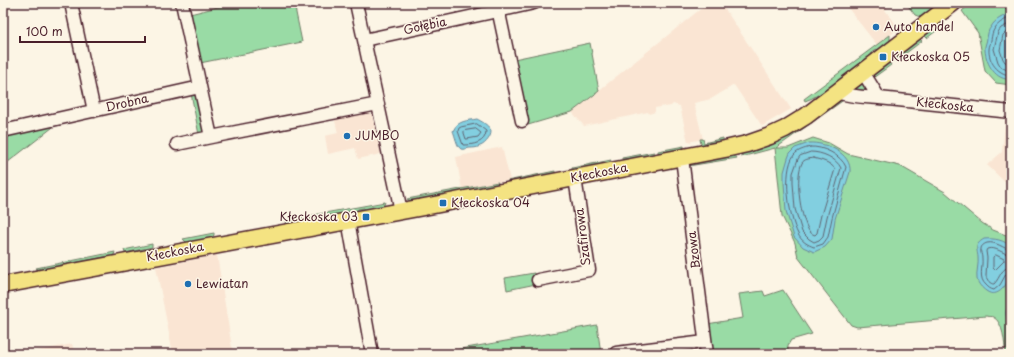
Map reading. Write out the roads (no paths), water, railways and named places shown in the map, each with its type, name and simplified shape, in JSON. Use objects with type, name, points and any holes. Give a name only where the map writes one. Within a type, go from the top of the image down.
[{"type":"main road","name":"Kłeckoska","points":[[3,285],[740,146],[770,136],[806,116],[953,3]]},
{"type":"street","points":[[71,3],[94,111]]},
{"type":"street","points":[[182,3],[211,137]]},
{"type":"street","points":[[356,3],[401,211]]},
{"type":"street","name":"Gołębia","points":[[364,40],[497,7],[534,3]]},
{"type":"street","points":[[497,7],[522,121]]},
{"type":"street","points":[[863,72],[879,98]]},
{"type":"street","name":"Drobna","points":[[3,132],[200,87]]},
{"type":"street","name":"Kłeckoska","points":[[837,92],[865,97],[1011,112]]},
{"type":"street","points":[[177,144],[378,104]]},
{"type":"street","name":"Bzowa","points":[[616,353],[706,348],[682,158]]},
{"type":"street","name":"Szafirowa","points":[[538,280],[589,270],[575,178]]},
{"type":"street","points":[[348,220],[372,354]]},
{"type":"water","points":[[1011,13],[1011,79],[1006,79],[996,74],[990,66],[987,61],[985,47],[989,31],[993,24],[1000,18]]},
{"type":"water","points":[[477,119],[489,128],[491,131],[490,136],[484,144],[479,147],[461,149],[457,143],[453,131],[455,127],[460,123]]},
{"type":"water","points":[[809,143],[822,144],[842,154],[847,159],[850,172],[835,219],[832,239],[825,247],[814,252],[803,247],[794,237],[786,211],[784,183],[784,172],[790,153],[795,148]]},
{"type":"water","points":[[984,239],[999,240],[1011,247],[1010,276],[1002,289],[995,293],[990,293],[985,290],[979,284],[977,279],[977,245]]},
{"type":"water","points":[[1011,305],[1011,330],[1006,316],[1006,310]]},
{"type":"place","name":"Auto handel","points":[[876,27]]},
{"type":"place","name":"Kłeckoska 05","points":[[883,57]]},
{"type":"place","name":"JUMBO","points":[[347,136]]},
{"type":"place","name":"Kłeckoska 04","points":[[443,203]]},
{"type":"place","name":"Kłeckoska 03","points":[[366,217]]},
{"type":"place","name":"Lewiatan","points":[[188,284]]}]
